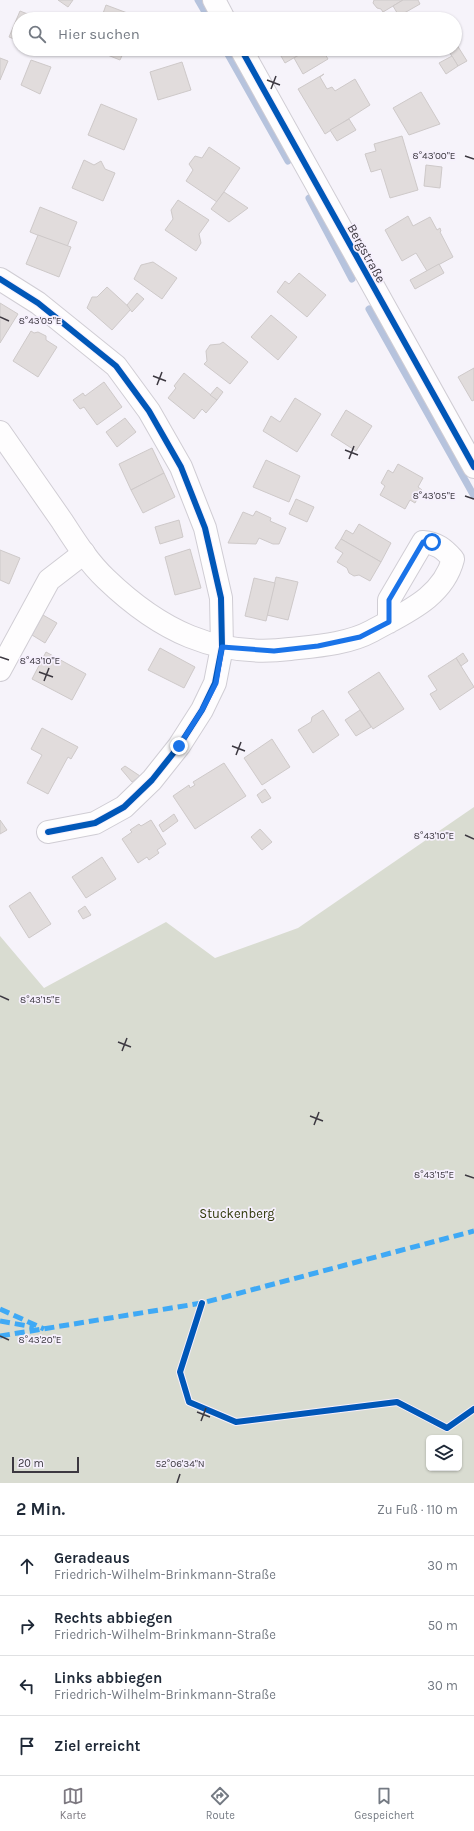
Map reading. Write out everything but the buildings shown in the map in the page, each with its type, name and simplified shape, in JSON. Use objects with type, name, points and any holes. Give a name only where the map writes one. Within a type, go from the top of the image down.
[{"type":"street","points":[[214,0],[220,12]]},
{"type":"street","name":"Bergstraße","points":[[245,56],[474,467]]},
{"type":"street","points":[[0,279],[38,303],[116,366],[149,411],[181,467],[205,528],[221,598],[222,647],[216,683],[202,710],[179,746],[152,780],[124,807],[95,823],[48,832]]},
{"type":"street","points":[[0,432],[84,553],[105,578],[147,614],[190,638],[222,647],[274,651],[318,646],[360,637],[389,622]]},
{"type":"street","points":[[0,670],[49,580],[84,553]]},
{"type":"green space","name":"Stuckenberg","points":[[474,807],[474,1483],[0,1483],[0,936],[44,988],[166,922],[215,958],[298,928]]},
{"type":"waterway","points":[[198,0],[205,12]]},
{"type":"waterway","points":[[229,56],[288,161]]},
{"type":"waterway","points":[[309,198],[352,279]]},
{"type":"waterway","points":[[369,309],[474,496]]},
{"type":"marked path","points":[[0,1336],[202,1303],[474,1231]]},
{"type":"marked path","points":[[0,1309],[44,1329]]},
{"type":"marked path","points":[[0,1321],[34,1327]]},
{"type":"cycle path","points":[[245,56],[474,467]]},
{"type":"cycle path","points":[[0,279],[38,303],[116,366],[149,411],[181,467],[205,528],[221,598],[222,647],[215,683],[202,710],[179,746],[152,780],[124,807],[95,823],[48,832]]},
{"type":"cycle path","points":[[202,1303],[180,1372],[189,1402],[236,1422],[397,1402],[447,1428],[474,1409]]},
{"type":"route","points":[[179,746],[202,710],[216,683],[222,647],[274,651],[318,646],[360,637],[389,622],[389,600],[423,542],[432,542]]}]
